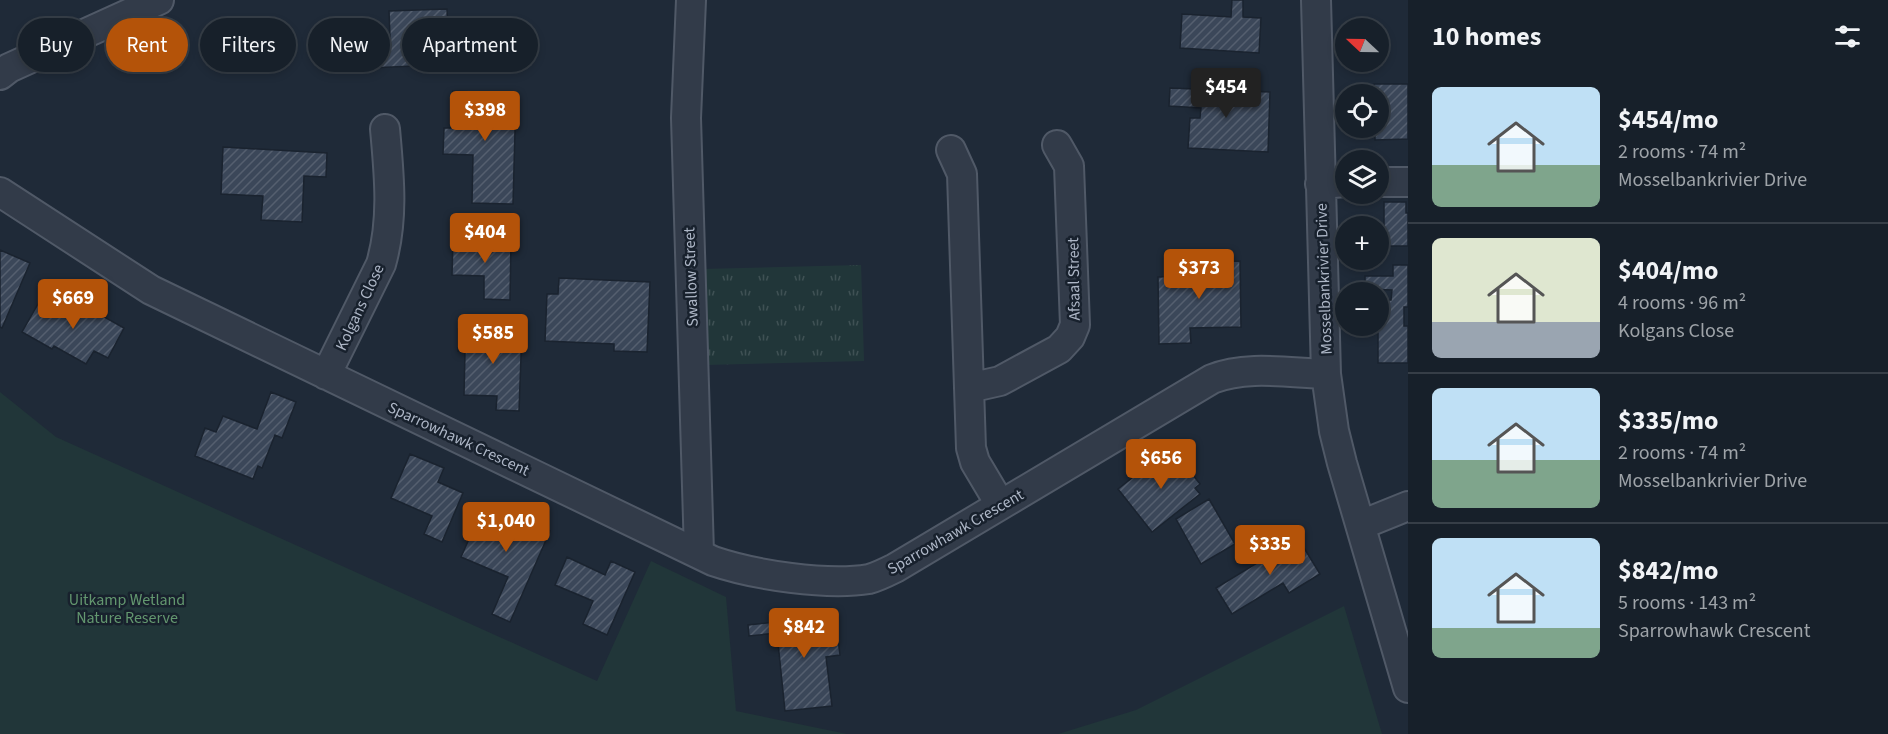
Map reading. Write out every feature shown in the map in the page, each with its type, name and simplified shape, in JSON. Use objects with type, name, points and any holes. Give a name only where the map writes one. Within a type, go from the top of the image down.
[{"type":"street","points":[[0,75],[9,68],[159,0]]},
{"type":"street","name":"Swallow Street","points":[[691,0],[686,118],[699,553]]},
{"type":"street","name":"Mosselbankrivier Drive","points":[[1314,1],[1333,183],[1326,374],[1334,431],[1408,688]]},
{"type":"street","name":"Kolgans Close","points":[[326,375],[381,264],[385,250],[390,210],[385,129]]},
{"type":"street","name":"Afsaal Street","points":[[969,388],[1000,381],[1059,349],[1070,337],[1075,325],[1069,166],[1057,145]]},
{"type":"street","points":[[951,150],[962,174],[971,448],[975,462],[1000,504]]},
{"type":"street","points":[[1389,182],[1408,182]]},
{"type":"street","name":"Sparrowhawk Crescent","points":[[0,192],[152,290],[713,561],[742,571],[827,580],[870,579],[895,568],[1223,374],[1245,371],[1326,374]]},
{"type":"street","points":[[1361,525],[1408,506]]},
{"type":"green space","points":[[861,265],[864,361],[705,365],[703,269]]},
{"type":"green space","name":"Uitkamp Wetland Nature Reserve","points":[[0,392],[56,437],[597,681],[651,561],[726,597],[736,711],[847,734],[0,734]]},
{"type":"green space","points":[[1344,606],[1382,734],[1058,734],[1136,710]]},
{"type":"building","points":[[1232,0],[1243,0],[1243,17],[1261,18],[1259,53],[1180,48],[1182,14],[1231,17]]},
{"type":"building","points":[[447,9],[447,18],[402,18],[402,67],[390,67],[389,11]]},
{"type":"building","points":[[1389,84],[1408,84],[1408,139],[1375,140],[1375,138],[1389,138]]},
{"type":"building","points":[[1170,88],[1270,92],[1268,152],[1188,148],[1190,118],[1200,118],[1201,108],[1169,106]]},
{"type":"building","points":[[453,91],[516,94],[513,204],[472,203],[473,155],[443,154],[444,128],[452,128]]},
{"type":"building","points":[[223,147],[327,153],[326,177],[304,176],[302,222],[261,220],[263,196],[221,194]]},
{"type":"building","points":[[1406,202],[1408,246],[1389,246],[1389,216],[1384,216],[1384,204]]},
{"type":"building","points":[[453,239],[511,240],[510,300],[484,299],[484,276],[452,275]]},
{"type":"building","points":[[0,250],[30,263],[2,328],[0,327]]},
{"type":"building","points":[[1240,261],[1241,327],[1190,328],[1191,343],[1159,344],[1158,277],[1181,276],[1180,262]]},
{"type":"building","points":[[1393,265],[1408,265],[1408,307],[1404,307],[1404,326],[1408,326],[1408,363],[1378,363],[1378,336],[1389,336],[1389,300],[1391,300],[1392,290],[1389,290],[1389,282],[1365,282],[1365,276],[1393,276]]},
{"type":"building","points":[[559,278],[650,282],[647,352],[614,351],[614,344],[545,341],[547,294],[558,294]]},
{"type":"building","points":[[42,297],[65,310],[70,301],[124,328],[108,358],[94,351],[86,364],[22,332]]},
{"type":"building","points":[[458,329],[522,330],[519,411],[496,410],[497,396],[464,395],[465,352],[458,351]]},
{"type":"building","points":[[271,392],[296,402],[282,438],[275,435],[262,468],[258,466],[253,479],[195,456],[205,428],[216,432],[223,416],[257,429]]},
{"type":"building","points":[[1171,447],[1200,484],[1195,488],[1200,494],[1152,532],[1118,489]]},
{"type":"building","points":[[410,454],[444,468],[438,482],[463,493],[442,542],[424,534],[432,516],[391,498]]},
{"type":"building","points":[[1209,499],[1235,544],[1201,564],[1176,519]]},
{"type":"building","points":[[485,503],[550,531],[510,622],[492,614],[508,577],[461,557]]},
{"type":"building","points":[[1298,538],[1320,574],[1289,593],[1283,583],[1232,614],[1216,588]]},
{"type":"building","points":[[567,557],[605,575],[611,561],[635,572],[607,635],[583,624],[593,601],[555,585]]},
{"type":"building","points":[[835,615],[840,655],[826,657],[832,706],[785,711],[777,633],[749,636],[748,625]]}]
